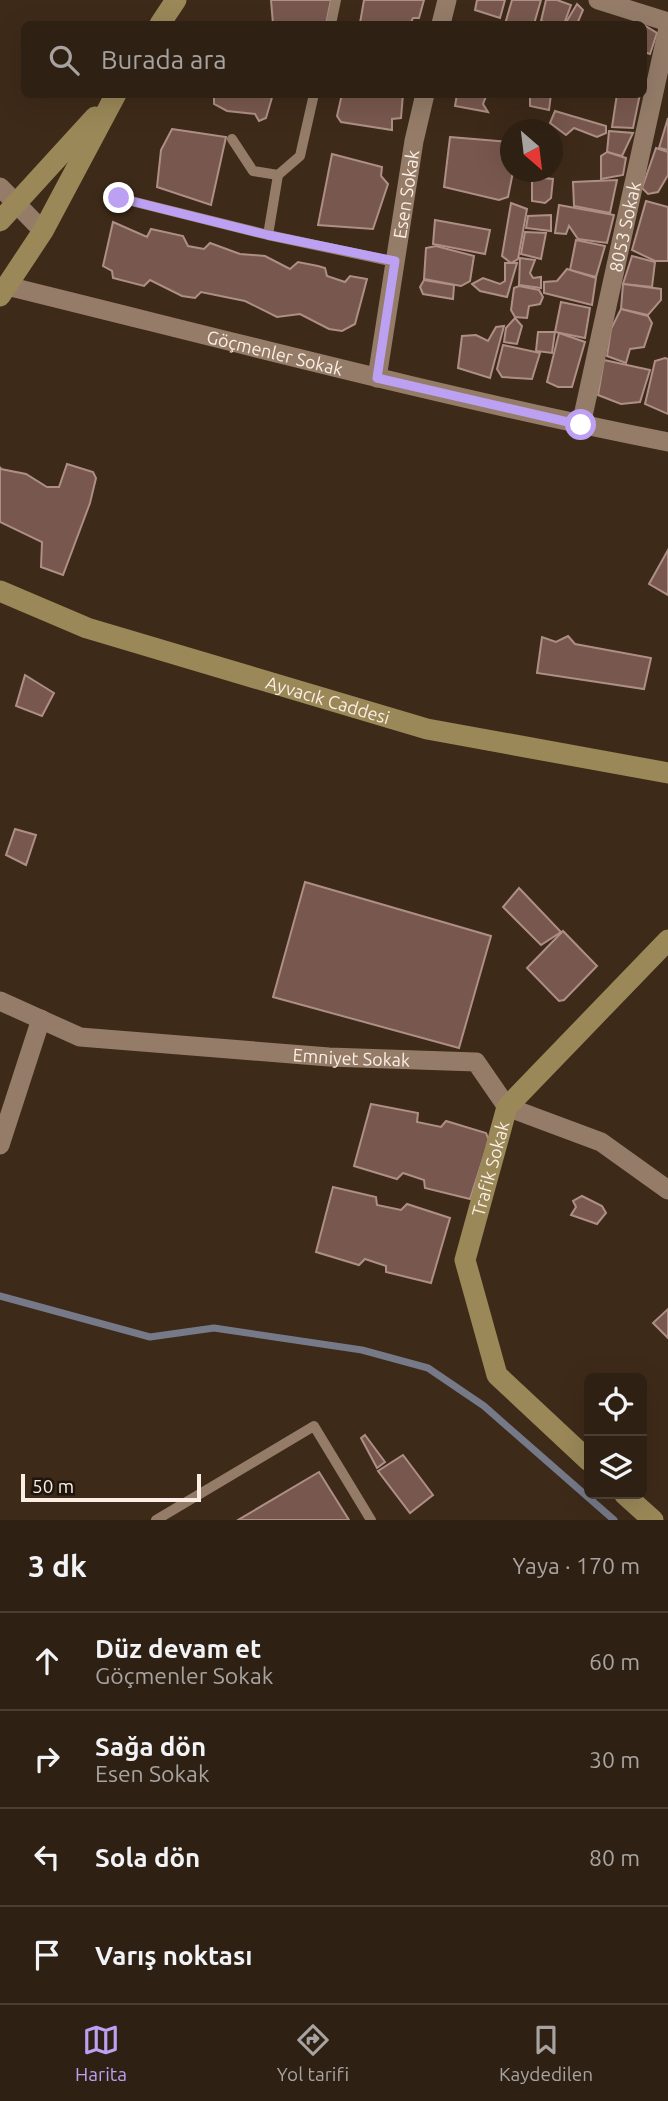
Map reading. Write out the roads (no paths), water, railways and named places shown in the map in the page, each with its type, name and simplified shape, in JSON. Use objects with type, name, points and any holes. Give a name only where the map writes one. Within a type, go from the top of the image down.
[{"type":"street","points":[[442,21],[447,0]]},
{"type":"street","points":[[598,0],[668,22]]},
{"type":"street","name":"8053 Sokak","points":[[581,425],[668,28]]},
{"type":"street","points":[[0,221],[113,98]]},
{"type":"street","points":[[4,291],[43,231],[114,98]]},
{"type":"street","name":"Esen Sokak","points":[[377,378],[414,141],[424,98]]},
{"type":"street","points":[[0,187],[43,231]]},
{"type":"street","name":"Göçmenler Sokak","points":[[4,291],[581,425],[668,442]]},
{"type":"street","name":"Ayvacık Caddesi","points":[[0,591],[87,628],[427,729],[668,773]]},
{"type":"street","name":"Trafik Sokak","points":[[584,1456],[497,1375],[465,1260],[508,1108],[668,940]]},
{"type":"street","name":"Emniyet Sokak","points":[[0,1001],[80,1037],[329,1057],[476,1062],[508,1108]]},
{"type":"street","points":[[0,1144],[41,1019]]},
{"type":"street","points":[[508,1108],[601,1142],[668,1190]]},
{"type":"street","points":[[630,1499],[653,1520]]},
{"type":"lane","points":[[332,21],[336,0]]},
{"type":"lane","points":[[268,235],[278,175],[300,156],[313,98]]},
{"type":"lane","points":[[232,139],[253,171],[278,175]]},
{"type":"lane","points":[[119,198],[268,235],[395,261]]},
{"type":"lane","points":[[156,1520],[314,1426],[371,1520]]},
{"type":"waterway","points":[[0,1296],[150,1337],[214,1328],[362,1350],[428,1368],[484,1406],[614,1520]]}]
